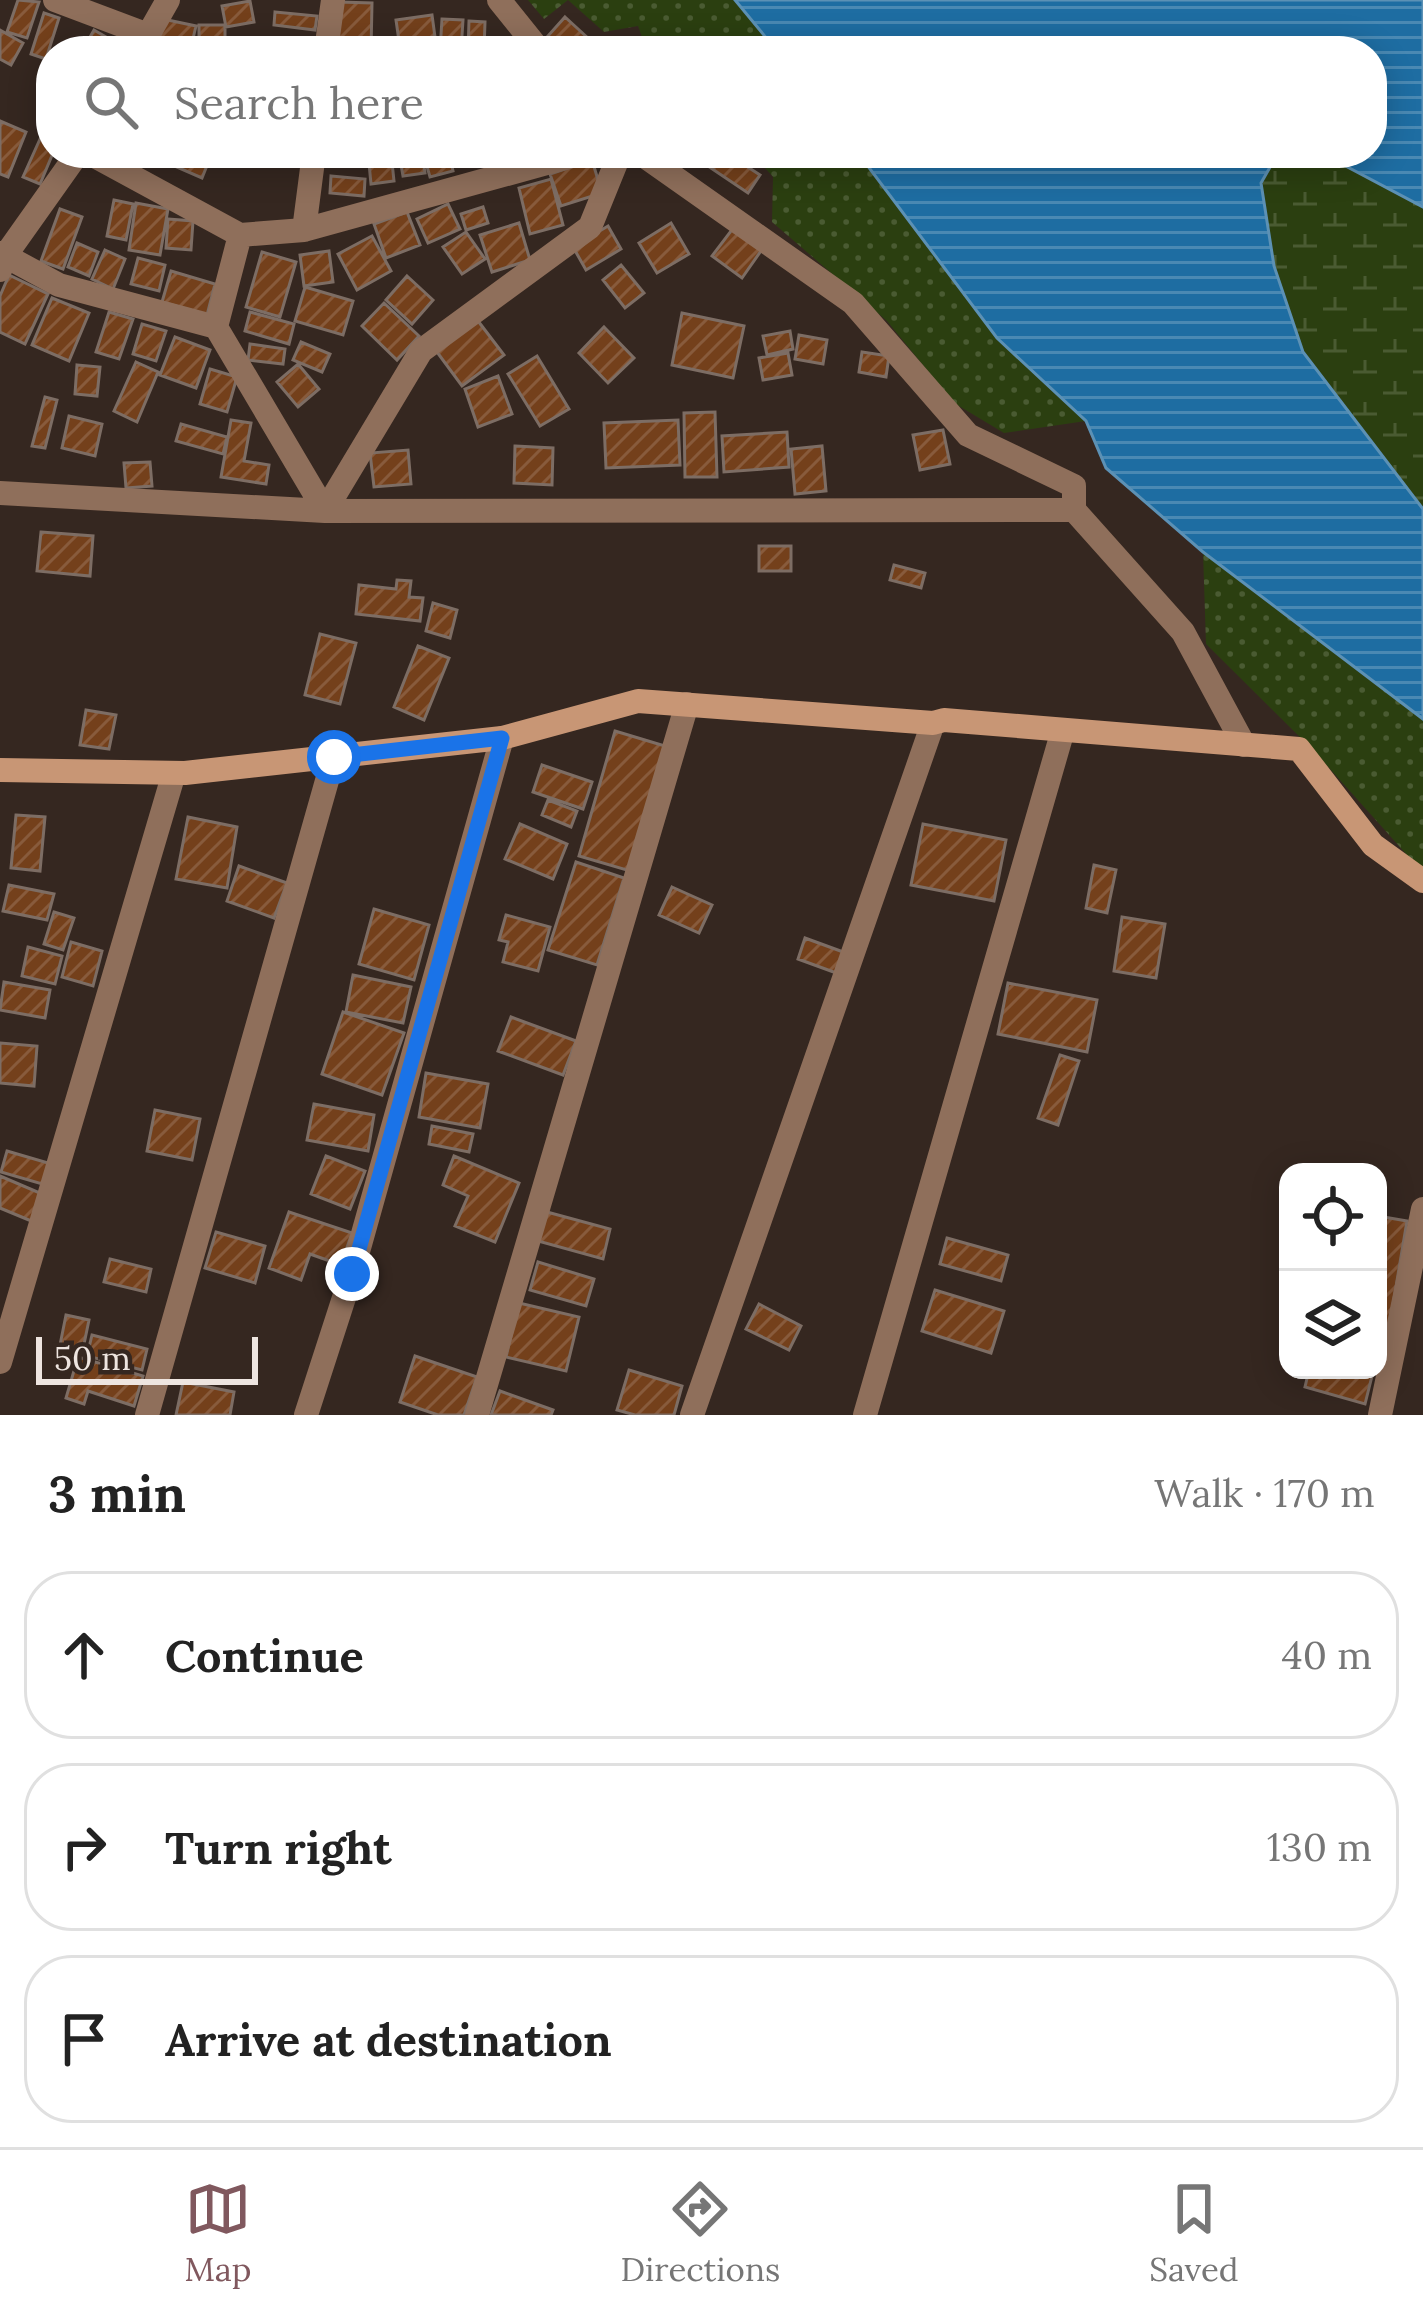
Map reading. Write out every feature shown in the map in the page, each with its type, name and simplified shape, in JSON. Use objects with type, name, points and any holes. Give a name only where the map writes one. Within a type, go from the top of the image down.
[{"type":"main road","points":[[2,775],[174,773],[502,738],[638,701],[933,723],[944,720],[1299,748],[1373,844],[1423,880]]},
{"type":"street","points":[[56,0],[130,36]]},
{"type":"street","points":[[148,36],[168,0]]},
{"type":"street","points":[[328,36],[333,0]]},
{"type":"street","points":[[499,0],[529,36]]},
{"type":"street","points":[[67,168],[2,260],[59,285],[216,327],[325,511]]},
{"type":"street","points":[[117,168],[241,235],[304,230],[529,168]]},
{"type":"street","points":[[304,230],[312,168]]},
{"type":"street","points":[[325,511],[421,351],[590,227],[614,168]]},
{"type":"street","points":[[661,168],[853,303],[968,435],[1074,486],[1074,510],[1183,632],[1244,746]]},
{"type":"street","points":[[216,327],[241,235]]},
{"type":"street","points":[[0,493],[325,511],[1074,510]]},
{"type":"street","points":[[477,1415],[687,704]]},
{"type":"street","points":[[692,1415],[933,723]]},
{"type":"street","points":[[865,1415],[1063,730]]},
{"type":"street","points":[[306,1415],[352,1274],[502,738]]},
{"type":"street","points":[[147,1415],[334,757]]},
{"type":"street","points":[[0,1362],[174,773]]},
{"type":"street","points":[[1380,1415],[1423,1209]]},
{"type":"green space","points":[[528,0],[568,0],[544,19]]},
{"type":"green space","points":[[568,0],[735,0],[765,36],[642,36],[638,26],[604,32]]},
{"type":"green space","points":[[765,168],[869,168],[997,338],[1086,421],[1004,433],[954,403],[887,321],[772,222],[773,177]]},
{"type":"green space","points":[[1270,168],[1349,168],[1423,207],[1423,509],[1303,353],[1274,266],[1261,183]]},
{"type":"green space","points":[[1203,552],[1423,719],[1423,869],[1206,644]]},
{"type":"water","points":[[735,0],[1423,0],[1423,207],[1349,168],[1387,168],[1387,36],[765,36]]},
{"type":"water","points":[[869,168],[1270,168],[1261,183],[1274,266],[1303,352],[1423,509],[1423,719],[1203,552],[1106,468],[1086,421],[997,338]]},
{"type":"building","points":[[18,0],[39,2],[27,38],[7,32]]},
{"type":"building","points":[[250,1],[254,22],[226,27],[222,6]]},
{"type":"building","points":[[339,2],[372,3],[371,36],[338,36]]},
{"type":"building","points":[[275,12],[317,16],[315,30],[274,25]]},
{"type":"building","points":[[44,13],[59,18],[53,36],[37,36]]},
{"type":"building","points":[[432,15],[435,36],[398,36],[396,20]]},
{"type":"building","points":[[565,17],[586,36],[548,36]]},
{"type":"building","points":[[163,19],[196,26],[194,36],[159,36]]},
{"type":"building","points":[[442,19],[463,20],[462,36],[441,36]]},
{"type":"building","points":[[469,21],[485,22],[485,36],[468,36]]},
{"type":"building","points":[[199,25],[225,25],[225,36],[199,36]]},
{"type":"building","points":[[0,30],[23,43],[11,65],[0,59]]},
{"type":"building","points":[[0,121],[26,132],[8,177],[0,174]]},
{"type":"building","points":[[36,148],[36,168],[47,168],[40,184],[23,177]]},
{"type":"building","points":[[179,168],[206,168],[202,178]]},
{"type":"building","points":[[369,168],[393,168],[394,181],[371,184]]},
{"type":"building","points":[[402,168],[424,168],[425,173],[403,176]]},
{"type":"building","points":[[427,168],[452,168],[453,171],[430,177]]},
{"type":"building","points":[[594,168],[602,193],[561,206],[550,174]]},
{"type":"building","points":[[711,168],[749,168],[760,175],[748,193]]},
{"type":"building","points":[[331,176],[365,179],[364,196],[330,193]]},
{"type":"building","points":[[551,179],[563,225],[530,234],[519,188]]},
{"type":"building","points":[[114,200],[133,204],[126,240],[107,236]]},
{"type":"building","points":[[136,203],[168,209],[160,255],[129,250]]},
{"type":"building","points":[[448,204],[460,229],[428,243],[417,219]]},
{"type":"building","points":[[483,207],[488,223],[466,230],[461,214]]},
{"type":"building","points":[[60,209],[82,217],[63,269],[41,261]]},
{"type":"building","points":[[407,212],[420,245],[386,258],[374,224]]},
{"type":"building","points":[[168,219],[193,221],[191,250],[166,248]]},
{"type":"building","points":[[519,223],[530,260],[492,272],[480,235]]},
{"type":"building","points":[[671,223],[689,254],[657,273],[639,243]]},
{"type":"building","points":[[608,226],[621,249],[586,270],[573,247]]},
{"type":"building","points":[[734,227],[763,248],[742,278],[712,256]]},
{"type":"building","points":[[466,232],[485,259],[462,274],[443,247]]},
{"type":"building","points":[[372,236],[391,271],[357,290],[338,254]]},
{"type":"building","points":[[77,243],[98,252],[89,276],[68,267]]},
{"type":"building","points":[[105,250],[125,259],[113,289],[92,279]]},
{"type":"building","points":[[329,251],[333,282],[304,286],[300,255]]},
{"type":"building","points":[[262,252],[296,262],[280,317],[246,307]]},
{"type":"building","points":[[138,258],[165,265],[159,291],[131,284]]},
{"type":"building","points":[[621,265],[644,293],[625,308],[603,280]]},
{"type":"building","points":[[171,271],[215,284],[207,315],[162,302]]},
{"type":"building","points":[[9,275],[48,294],[25,344],[0,332],[0,296]]},
{"type":"building","points":[[407,276],[433,300],[412,324],[386,300]]},
{"type":"building","points":[[305,287],[353,301],[343,335],[295,321]]},
{"type":"building","points":[[52,298],[89,313],[69,361],[32,345]]},
{"type":"building","points":[[384,303],[419,336],[397,360],[362,326]]},
{"type":"building","points":[[109,312],[133,319],[119,359],[96,352]]},
{"type":"building","points":[[250,312],[294,324],[289,344],[245,331]]},
{"type":"building","points":[[682,313],[744,326],[733,378],[672,365]]},
{"type":"building","points":[[475,317],[504,355],[462,386],[434,348]]},
{"type":"building","points":[[142,324],[166,331],[156,361],[133,354]]},
{"type":"building","points":[[604,327],[634,358],[608,383],[579,353]]},
{"type":"building","points":[[790,331],[793,349],[767,355],[763,336]]},
{"type":"building","points":[[799,335],[827,340],[823,364],[795,359]]},
{"type":"building","points":[[175,337],[210,350],[196,388],[160,375]]},
{"type":"building","points":[[301,342],[330,354],[322,372],[293,360]]},
{"type":"building","points":[[250,344],[285,349],[283,364],[248,360]]},
{"type":"building","points":[[862,352],[889,356],[886,377],[859,372]]},
{"type":"building","points":[[788,353],[792,375],[763,380],[759,358]]},
{"type":"building","points":[[537,356],[569,409],[540,426],[508,374]]},
{"type":"building","points":[[136,362],[158,372],[137,422],[114,411]]},
{"type":"building","points":[[298,364],[319,389],[298,407],[277,382]]},
{"type":"building","points":[[77,365],[100,367],[97,396],[75,394]]},
{"type":"building","points":[[210,369],[237,377],[227,412],[200,404]]},
{"type":"building","points":[[498,376],[512,414],[478,427],[465,389]]},
{"type":"building","points":[[45,397],[57,400],[45,448],[32,446]]},
{"type":"building","points":[[715,412],[717,477],[685,477],[684,413]]},
{"type":"building","points":[[69,416],[102,424],[95,456],[62,448]]},
{"type":"building","points":[[231,420],[251,423],[244,461],[269,465],[266,484],[221,477]]},
{"type":"building","points":[[678,420],[680,465],[606,468],[604,423]]},
{"type":"building","points":[[181,424],[227,437],[223,454],[176,441]]},
{"type":"building","points":[[943,430],[950,464],[920,470],[913,435]]},
{"type":"building","points":[[787,432],[789,467],[724,472],[722,436]]},
{"type":"building","points":[[515,446],[553,448],[552,485],[514,483]]},
{"type":"building","points":[[822,446],[826,491],[795,494],[791,449]]},
{"type":"building","points":[[408,450],[411,484],[374,487],[370,453]]},
{"type":"building","points":[[150,462],[152,486],[126,488],[124,463]]},
{"type":"building","points":[[41,532],[93,536],[90,576],[37,571]]},
{"type":"building","points":[[759,546],[791,546],[791,571],[759,571]]},
{"type":"building","points":[[894,565],[925,573],[921,588],[890,580]]},
{"type":"building","points":[[397,580],[411,581],[409,597],[423,598],[420,621],[356,614],[359,585],[396,589]]},
{"type":"building","points":[[433,603],[457,610],[450,638],[426,631]]},
{"type":"building","points":[[320,634],[356,643],[340,704],[305,695]]},
{"type":"building","points":[[418,646],[449,658],[424,720],[394,707]]},
{"type":"building","points":[[86,710],[116,715],[109,749],[80,745]]},
{"type":"building","points":[[615,731],[665,746],[630,871],[579,856]]},
{"type":"building","points":[[542,765],[592,782],[583,809],[533,792]]},
{"type":"building","points":[[548,800],[577,811],[571,827],[542,815]]},
{"type":"building","points":[[16,815],[45,817],[40,871],[11,868]]},
{"type":"building","points":[[188,817],[237,827],[227,888],[176,879]]},
{"type":"building","points":[[520,824],[567,844],[553,879],[505,859]]},
{"type":"building","points":[[923,824],[1006,840],[994,901],[911,885]]},
{"type":"building","points":[[576,862],[624,878],[597,965],[548,950]]},
{"type":"building","points":[[1094,865],[1116,870],[1107,913],[1086,908]]},
{"type":"building","points":[[239,866],[287,883],[274,918],[227,901]]},
{"type":"building","points":[[9,885],[54,894],[47,920],[3,911]]},
{"type":"building","points":[[672,887],[712,905],[699,933],[659,915]]},
{"type":"building","points":[[374,909],[429,925],[414,980],[359,964]]},
{"type":"building","points":[[54,912],[74,918],[63,950],[44,944]]},
{"type":"building","points":[[506,915],[550,927],[538,971],[503,962],[508,942],[499,940]]},
{"type":"building","points":[[1122,917],[1165,924],[1156,978],[1114,971]]},
{"type":"building","points":[[805,938],[846,953],[839,974],[798,959]]},
{"type":"building","points":[[71,942],[102,951],[93,986],[62,977]]},
{"type":"building","points":[[28,947],[62,956],[55,984],[22,976]]},
{"type":"building","points":[[353,975],[411,987],[403,1023],[346,1012]]},
{"type":"building","points":[[4,982],[50,990],[45,1018],[0,1010]]},
{"type":"building","points":[[1008,983],[1097,1000],[1087,1052],[998,1034]]},
{"type":"building","points":[[343,1012],[404,1033],[382,1095],[322,1074]]},
{"type":"building","points":[[511,1017],[576,1041],[563,1075],[498,1051]]},
{"type":"building","points":[[0,1043],[37,1046],[34,1086],[0,1083]]},
{"type":"building","points":[[1060,1055],[1079,1061],[1058,1125],[1038,1118]]},
{"type":"building","points":[[426,1073],[488,1084],[480,1128],[419,1117]]},
{"type":"building","points":[[314,1104],[374,1115],[368,1151],[307,1140]]},
{"type":"building","points":[[155,1110],[200,1119],[192,1160],[147,1151]]},
{"type":"building","points":[[432,1126],[473,1134],[469,1152],[429,1144]]},
{"type":"building","points":[[7,1151],[55,1165],[49,1186],[1,1172]]},
{"type":"building","points":[[326,1156],[365,1171],[350,1209],[311,1194]]},
{"type":"building","points":[[454,1156],[519,1183],[495,1242],[455,1226],[468,1196],[443,1185]]},
{"type":"building","points":[[0,1176],[47,1196],[36,1223],[0,1208]]},
{"type":"building","points":[[289,1212],[352,1233],[341,1265],[310,1254],[301,1280],[269,1268]]},
{"type":"building","points":[[547,1212],[610,1229],[603,1259],[538,1241]]},
{"type":"building","points":[[1387,1218],[1407,1221],[1387,1340]]},
{"type":"building","points":[[216,1232],[265,1246],[255,1283],[205,1268]]},
{"type":"building","points":[[947,1238],[1008,1255],[1001,1281],[940,1264]]},
{"type":"building","points":[[110,1259],[151,1269],[146,1292],[104,1282]]},
{"type":"building","points":[[538,1262],[594,1279],[586,1306],[530,1290]]},
{"type":"building","points":[[935,1290],[1004,1311],[991,1353],[922,1331]]},
{"type":"building","points":[[519,1303],[579,1317],[566,1371],[506,1357]]},
{"type":"building","points":[[759,1304],[801,1326],[789,1350],[746,1329]]},
{"type":"building","points":[[66,1315],[89,1320],[83,1349],[60,1345]]},
{"type":"building","points":[[92,1335],[147,1349],[142,1370],[87,1356]]},
{"type":"building","points":[[415,1356],[477,1377],[464,1415],[438,1415],[400,1402]]},
{"type":"building","points":[[78,1357],[143,1376],[134,1406],[88,1391],[84,1404],[66,1398]]},
{"type":"building","points":[[629,1370],[682,1386],[674,1415],[617,1410]]},
{"type":"building","points":[[1307,1379],[1371,1379],[1365,1404],[1305,1387]]},
{"type":"building","points":[[183,1382],[234,1392],[230,1415],[176,1415]]},
{"type":"building","points":[[500,1391],[553,1410],[551,1415],[491,1415]]},
{"type":"route","points":[[334,757],[502,738],[352,1274]]}]
